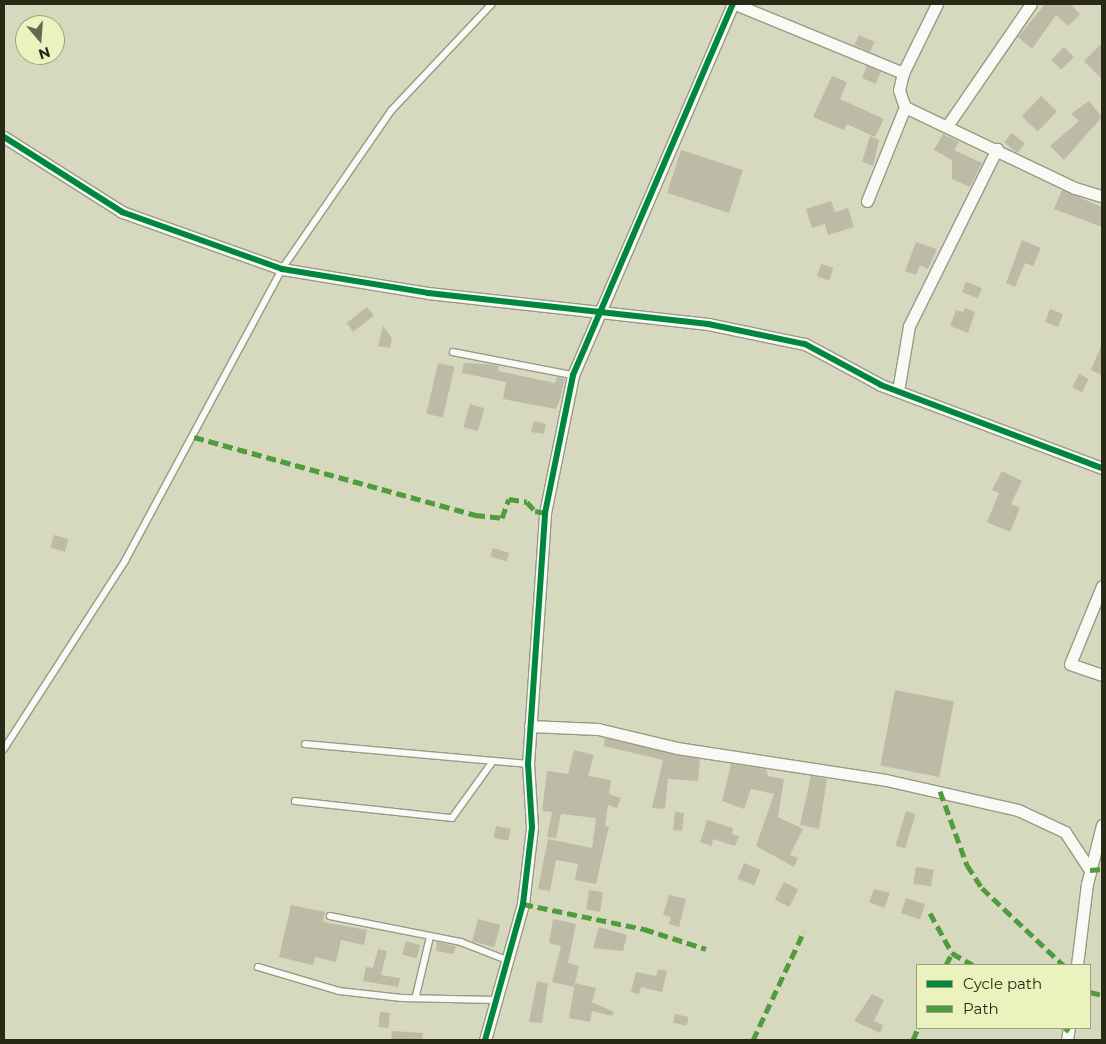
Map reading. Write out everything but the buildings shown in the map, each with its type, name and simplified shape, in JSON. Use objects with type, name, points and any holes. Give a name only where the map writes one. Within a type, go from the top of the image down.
[{"type":"street","points":[[485,1040],[523,904],[532,827],[528,764],[545,512],[573,375],[597,311],[734,4],[903,73]]},
{"type":"street","points":[[868,201],[905,106],[899,90],[903,73],[937,4]]},
{"type":"street","points":[[947,126],[1031,4]]},
{"type":"street","points":[[905,106],[998,149],[1075,188],[1102,196]]},
{"type":"street","points":[[4,137],[122,212],[282,269],[428,293],[708,324],[805,344],[898,392],[1102,468]]},
{"type":"street","points":[[898,392],[909,326],[998,149]]},
{"type":"street","points":[[1102,586],[1070,664],[1102,675]]},
{"type":"street","points":[[530,726],[598,728],[677,748],[859,774],[987,802],[1018,810],[1065,832],[1090,870]]},
{"type":"street","points":[[1077,964],[1090,870],[1102,825]]},
{"type":"lane","points":[[4,748],[121,568],[282,269],[391,111],[492,4]]},
{"type":"lane","points":[[453,352],[573,375]]},
{"type":"lane","points":[[305,744],[491,764],[528,764]]},
{"type":"lane","points":[[295,800],[452,818],[491,764]]},
{"type":"lane","points":[[330,916],[430,937],[508,960]]},
{"type":"lane","points":[[416,996],[430,937]]},
{"type":"lane","points":[[258,968],[339,991],[495,1000]]},
{"type":"marked path","points":[[194,437],[475,515],[502,518],[509,499],[527,502],[535,511],[545,513]]},
{"type":"marked path","points":[[940,791],[967,865],[982,888],[1062,964]]},
{"type":"marked path","points":[[1090,870],[1102,869]]},
{"type":"marked path","points":[[523,904],[644,929],[706,949]]},
{"type":"marked path","points":[[930,913],[952,953],[971,964]]},
{"type":"marked path","points":[[753,1040],[804,931]]},
{"type":"marked path","points":[[946,964],[952,953]]},
{"type":"marked path","points":[[1091,992],[1102,995]]},
{"type":"marked path","points":[[913,1040],[918,1029]]},
{"type":"cycle path","points":[[485,1040],[523,904],[532,827],[528,764],[545,513],[573,375],[733,4]]},
{"type":"cycle path","points":[[4,137],[122,212],[282,269],[428,293],[708,324],[805,344],[881,385],[1102,468]]}]
